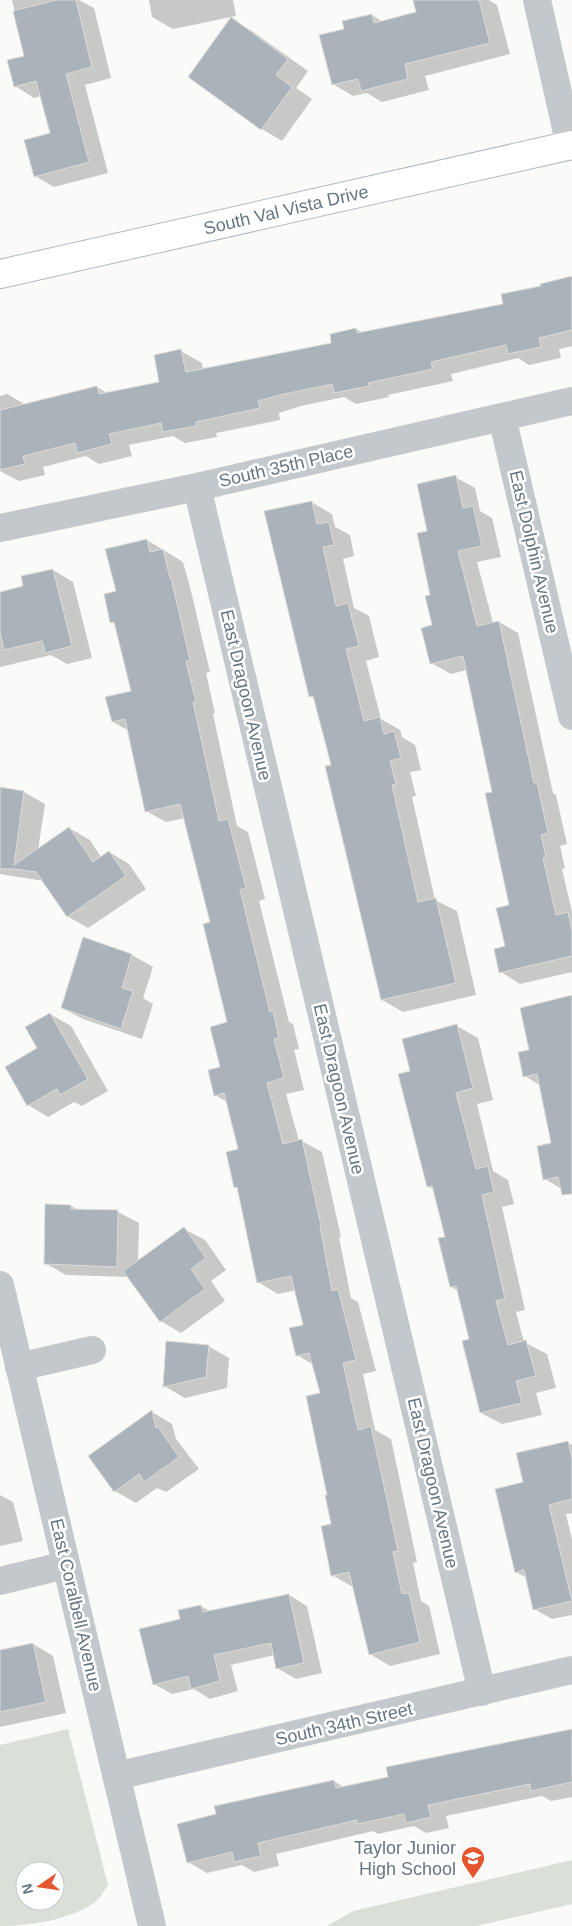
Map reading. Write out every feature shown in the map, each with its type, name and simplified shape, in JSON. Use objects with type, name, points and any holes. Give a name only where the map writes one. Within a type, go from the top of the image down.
[{"type":"main road","name":"South Val Vista Drive","points":[[0,274],[571,145]]},
{"type":"street","points":[[537,0],[571,145]]},
{"type":"street","name":"South 35th Place","points":[[0,528],[197,486],[572,401]]},
{"type":"street","name":"East Dolphin Avenue","points":[[502,417],[572,716]]},
{"type":"street","name":"East Dragoon Avenue","points":[[197,486],[482,1692]]},
{"type":"street","name":"East Coralbell Avenue","points":[[0,1285],[151,1926]]},
{"type":"street","points":[[19,1367],[92,1350]]},
{"type":"street","points":[[0,1581],[66,1564]]},
{"type":"street","name":"South 34th Street","points":[[116,1776],[572,1670]]},
{"type":"shaded area","points":[[68,1729],[108,1885],[94,1903],[73,1914],[24,1925],[0,1926],[0,1745]]},
{"type":"shaded area","points":[[572,1860],[572,1904],[476,1926],[327,1926],[353,1911]]},
{"type":"building","points":[[57,0],[76,0],[92,67],[66,74],[89,162],[34,177],[24,140],[50,133],[36,81],[14,87],[7,60],[24,56],[13,11]]},
{"type":"building","points":[[413,0],[479,0],[490,43],[405,64],[408,79],[361,91],[358,79],[332,85],[319,35],[344,29],[342,21],[372,14],[374,23],[416,12]]},
{"type":"building","points":[[231,17],[288,59],[276,75],[292,87],[261,130],[188,77]]},
{"type":"building","points":[[572,276],[572,330],[539,338],[541,347],[508,354],[506,345],[431,362],[433,369],[368,383],[369,386],[334,393],[332,384],[280,395],[258,401],[260,408],[196,422],[196,426],[163,432],[161,423],[109,434],[112,444],[77,453],[75,443],[23,456],[25,464],[0,470],[0,410],[97,386],[99,394],[159,382],[154,355],[181,349],[186,372],[331,343],[330,334],[356,328],[357,333],[503,304],[501,294],[541,286],[540,284]]},
{"type":"building","points":[[456,475],[463,508],[473,506],[482,546],[458,551],[477,626],[499,621],[534,783],[537,782],[548,833],[541,835],[546,857],[543,858],[556,915],[568,912],[572,931],[572,956],[499,973],[494,949],[505,946],[496,908],[509,905],[485,793],[492,792],[463,656],[430,664],[421,628],[432,625],[425,596],[430,595],[417,533],[427,531],[417,484]]},
{"type":"building","points":[[312,501],[317,524],[329,522],[334,545],[323,547],[336,606],[348,603],[359,646],[346,649],[364,721],[380,717],[384,734],[394,731],[401,758],[390,761],[396,784],[392,785],[418,902],[436,898],[456,983],[381,1000],[325,766],[331,765],[313,696],[309,697],[264,511]]},
{"type":"building","points":[[147,539],[150,552],[163,549],[190,660],[186,662],[196,702],[193,702],[219,821],[228,819],[246,888],[240,890],[270,1012],[273,1011],[279,1038],[274,1039],[284,1078],[267,1083],[283,1144],[302,1139],[321,1226],[332,1291],[338,1289],[356,1360],[343,1363],[358,1430],[371,1426],[398,1551],[393,1552],[402,1594],[409,1593],[420,1642],[369,1655],[349,1572],[331,1576],[321,1526],[331,1524],[325,1495],[327,1495],[306,1396],[320,1393],[309,1353],[296,1356],[289,1328],[303,1325],[291,1276],[257,1283],[237,1187],[234,1188],[226,1152],[238,1149],[224,1093],[214,1096],[208,1070],[220,1067],[210,1027],[227,1022],[203,924],[210,922],[180,804],[145,812],[125,719],[112,722],[105,697],[131,691],[114,622],[110,623],[104,594],[116,591],[105,549]]},
{"type":"building","points":[[53,569],[72,646],[45,653],[42,641],[4,650],[0,632],[0,592],[23,586],[21,576]]},
{"type":"building","points":[[0,787],[24,791],[14,865],[69,827],[93,862],[109,851],[126,876],[67,917],[36,872],[0,869]]},
{"type":"building","points":[[83,937],[132,954],[122,988],[133,991],[121,1029],[61,1008]]},
{"type":"building","points":[[572,995],[572,1194],[562,1195],[558,1177],[543,1180],[537,1146],[551,1143],[537,1074],[523,1077],[518,1052],[529,1050],[520,1008]]},
{"type":"building","points":[[50,1013],[88,1079],[60,1095],[57,1089],[27,1106],[5,1067],[37,1048],[25,1027]]},
{"type":"building","points":[[457,1024],[473,1088],[456,1093],[476,1169],[488,1166],[494,1192],[482,1195],[505,1299],[496,1301],[508,1345],[526,1340],[536,1376],[516,1381],[522,1403],[480,1413],[462,1341],[469,1339],[456,1286],[450,1287],[438,1238],[445,1237],[432,1186],[427,1187],[398,1074],[410,1071],[402,1039]]},
{"type":"building","points":[[45,1204],[71,1205],[71,1209],[118,1210],[117,1267],[44,1264]]},
{"type":"building","points":[[184,1227],[206,1258],[191,1269],[205,1289],[160,1322],[123,1271]]},
{"type":"building","points":[[166,1341],[209,1345],[206,1377],[163,1387]]},
{"type":"building","points":[[152,1410],[156,1428],[158,1427],[179,1457],[144,1482],[139,1474],[114,1492],[88,1456]]},
{"type":"building","points":[[568,1441],[572,1459],[572,1499],[549,1505],[572,1601],[533,1610],[524,1570],[515,1573],[495,1489],[523,1482],[516,1453]]},
{"type":"building","points":[[289,1594],[304,1663],[276,1669],[271,1643],[214,1655],[220,1681],[191,1689],[188,1676],[153,1685],[139,1629],[180,1619],[178,1610],[201,1605],[203,1612]]},
{"type":"building","points":[[33,1643],[46,1702],[0,1712],[0,1650]]},
{"type":"building","points":[[572,1729],[572,1782],[531,1791],[530,1784],[428,1805],[431,1817],[406,1823],[404,1814],[357,1824],[357,1820],[258,1843],[261,1856],[234,1862],[232,1852],[187,1863],[177,1824],[216,1814],[214,1806],[334,1780],[336,1788],[388,1777],[386,1767]]},
{"type":"place","name":"Taylor Junior High School","points":[[473,1879]]}]
